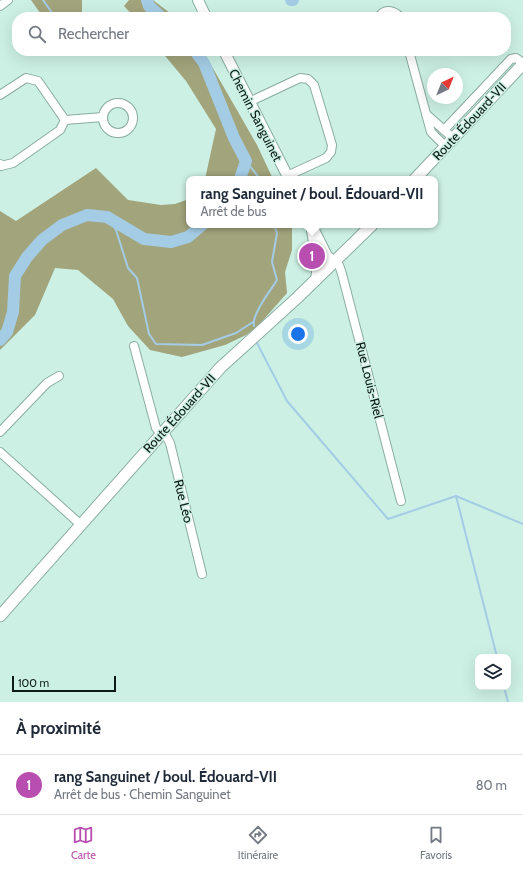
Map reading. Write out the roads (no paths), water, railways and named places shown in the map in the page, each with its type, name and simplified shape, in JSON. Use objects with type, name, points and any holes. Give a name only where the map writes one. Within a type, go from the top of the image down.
[{"type":"main road","name":"Route Édouard-VII","points":[[418,176],[523,64]]},
{"type":"main road","name":"Route Édouard-VII","points":[[0,616],[80,524],[227,361],[316,280],[369,228]]},
{"type":"street","points":[[0,6],[8,0]]},
{"type":"street","points":[[198,0],[204,12]]},
{"type":"street","name":"Chemin Sanguinet","points":[[226,56],[287,176]]},
{"type":"street","points":[[410,56],[431,132],[446,147]]},
{"type":"street","points":[[444,130],[510,59],[516,58],[523,64]]},
{"type":"street","points":[[0,95],[26,78],[38,82],[65,120]]},
{"type":"street","points":[[249,102],[300,78],[308,79],[314,85],[332,145],[332,152],[326,158],[292,176]]},
{"type":"street","points":[[426,114],[453,138]]},
{"type":"street","points":[[65,120],[103,117]]},
{"type":"street","points":[[0,164],[1,166],[13,163],[60,130],[65,120]]},
{"type":"street","points":[[312,228],[318,265],[316,280]]},
{"type":"street","points":[[313,228],[327,256],[334,262]]},
{"type":"street","name":"Rue Louis-Riel","points":[[334,262],[339,266],[342,274],[401,501]]},
{"type":"street","name":"Rue Léo","points":[[134,346],[156,428],[162,432],[170,443],[202,574]]},
{"type":"street","points":[[0,432],[47,383],[59,376]]},
{"type":"street","points":[[0,452],[80,524]]},
{"type":"waterway","points":[[43,0],[51,12]]},
{"type":"waterway","points":[[147,0],[149,6],[156,12]]},
{"type":"waterway","points":[[199,56],[204,63],[234,138],[246,161],[241,176]]},
{"type":"waterway","points":[[246,161],[258,176]]},
{"type":"waterway","points":[[0,340],[7,332],[13,312],[15,276],[27,257],[42,240],[62,225],[87,215],[107,217],[144,239],[171,242],[188,237],[198,228]]},
{"type":"waterway","points":[[107,217],[116,230],[128,268],[137,278],[149,334],[156,344],[202,345],[236,333],[253,322]]},
{"type":"waterway","points":[[254,326],[255,316],[258,309],[277,280],[272,262],[277,233],[275,228]]},
{"type":"waterway","points":[[256,341],[287,401],[388,519],[456,496],[523,524]]},
{"type":"waterway","points":[[456,496],[496,654]]},
{"type":"waterway","points":[[505,690],[508,702]]},
{"type":"place","name":"rang Sanguinet / boul. Édouard-VII","points":[[312,256]]}]
